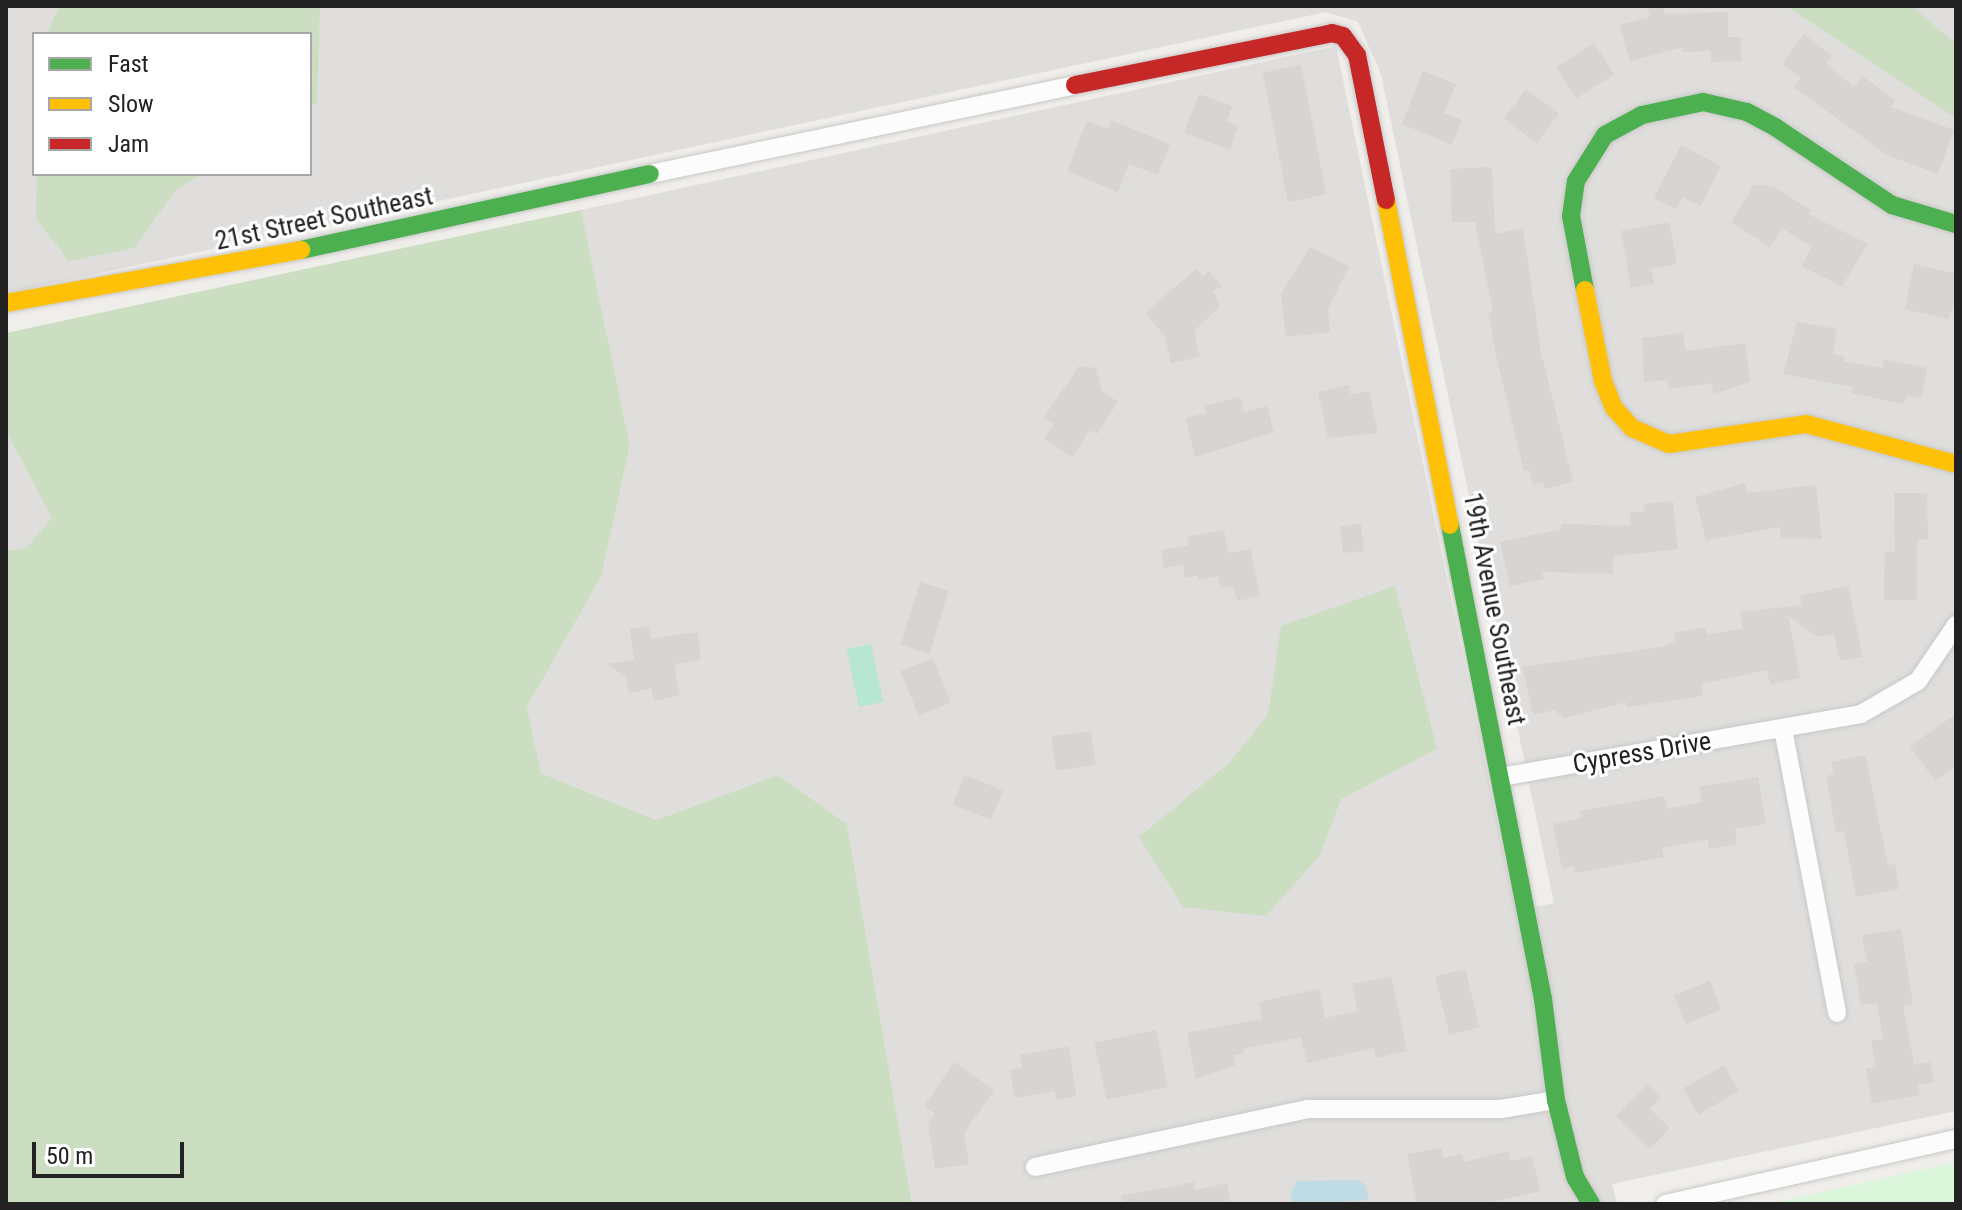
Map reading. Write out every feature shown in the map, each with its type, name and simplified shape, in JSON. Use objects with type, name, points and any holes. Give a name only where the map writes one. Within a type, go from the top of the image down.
[{"type":"street","name":"19th Avenue Southeast","points":[[650,174],[1332,33],[1343,36],[1357,55],[1543,999],[1556,1100],[1575,1177],[1591,1204]]},
{"type":"street","points":[[1956,224],[1892,205],[1775,127],[1719,104],[1684,104],[1642,115],[1605,135],[1590,153],[1576,181],[1571,216],[1603,381],[1614,408],[1632,428],[1669,444],[1806,424],[1956,464]]},
{"type":"street","name":"21st Street Southeast","points":[[6,303],[200,272],[650,174]]},
{"type":"street","name":"Cypress Drive","points":[[1500,777],[1861,714],[1895,699],[1926,671],[1956,625]]},
{"type":"street","points":[[1783,729],[1837,1013]]},
{"type":"street","points":[[1035,1167],[1308,1109],[1501,1109],[1556,1100]]},
{"type":"street","points":[[1665,1204],[1956,1139]]},
{"type":"shaded area","points":[[6,6],[1956,6],[1956,1111],[1612,1184],[1617,1204],[912,1204],[847,824],[778,775],[656,820],[541,773],[527,707],[601,577],[630,446],[581,210],[1336,46],[1516,911],[1554,903],[1381,74],[1358,22],[1326,12],[6,293]]},
{"type":"shaded area","points":[[6,431],[53,518],[26,548],[6,551]]},
{"type":"green space","points":[[59,6],[320,6],[317,102],[312,105],[312,32],[48,32]]},
{"type":"green space","points":[[1786,6],[1912,6],[1956,44],[1956,118]]},
{"type":"green space","points":[[37,176],[199,176],[176,190],[134,248],[69,261],[36,219]]},
{"type":"green space","points":[[581,210],[630,446],[601,577],[527,707],[541,773],[656,820],[778,775],[847,824],[912,1204],[6,1204],[6,551],[26,548],[52,518],[6,431],[6,333]]},
{"type":"green space","points":[[1395,586],[1437,749],[1341,799],[1320,855],[1266,916],[1183,907],[1139,837],[1229,763],[1268,715],[1281,626]]},
{"type":"green space","points":[[871,644],[883,702],[859,707],[847,649]]},
{"type":"green space","points":[[1956,1162],[1956,1204],[1769,1204]]},
{"type":"water","points":[[1358,1180],[1365,1185],[1369,1200],[1294,1204],[1290,1195],[1297,1181]]},
{"type":"building","points":[[1647,6],[1663,6],[1665,14],[1728,12],[1728,37],[1741,37],[1741,61],[1711,62],[1711,51],[1683,52],[1683,47],[1630,61],[1620,25],[1650,17]]},
{"type":"building","points":[[1804,34],[1832,56],[1826,64],[1854,87],[1863,76],[1896,101],[1891,107],[1954,130],[1938,174],[1887,155],[1794,87],[1801,78],[1782,64]]},
{"type":"building","points":[[1594,43],[1614,74],[1576,99],[1556,68]]},
{"type":"building","points":[[1301,65],[1326,195],[1288,202],[1263,72]]},
{"type":"building","points":[[1423,71],[1456,84],[1444,113],[1462,120],[1452,145],[1402,124]]},
{"type":"building","points":[[1526,89],[1559,114],[1536,143],[1504,119]]},
{"type":"building","points":[[1199,94],[1232,106],[1227,121],[1238,126],[1230,150],[1184,133]]},
{"type":"building","points":[[1111,120],[1170,144],[1158,175],[1129,164],[1118,192],[1067,171],[1087,121],[1108,129]]},
{"type":"building","points":[[1681,145],[1721,166],[1701,206],[1682,197],[1676,209],[1654,198]]},
{"type":"building","points":[[1492,167],[1495,234],[1523,228],[1541,352],[1573,482],[1545,489],[1543,482],[1533,485],[1529,470],[1524,471],[1497,360],[1488,312],[1493,311],[1475,222],[1452,222],[1450,169]]},
{"type":"building","points":[[1754,185],[1773,186],[1811,210],[1808,214],[1868,244],[1842,286],[1802,267],[1811,247],[1782,228],[1770,247],[1731,222]]},
{"type":"building","points":[[1669,222],[1677,264],[1651,269],[1654,284],[1631,288],[1621,231]]},
{"type":"building","points":[[1310,247],[1349,266],[1328,309],[1330,332],[1286,337],[1281,294]]},
{"type":"building","points":[[1914,264],[1956,274],[1956,298],[1948,319],[1905,309]]},
{"type":"building","points":[[1196,269],[1203,276],[1209,271],[1222,287],[1213,291],[1220,306],[1194,331],[1200,357],[1171,363],[1165,336],[1145,313]]},
{"type":"building","points":[[1797,322],[1837,329],[1833,354],[1845,356],[1844,361],[1882,368],[1884,359],[1927,368],[1921,398],[1908,395],[1903,404],[1852,393],[1853,387],[1783,374]]},
{"type":"building","points":[[1683,333],[1685,351],[1745,343],[1750,382],[1713,394],[1712,383],[1669,389],[1668,380],[1644,382],[1642,338]]},
{"type":"building","points":[[1079,366],[1096,368],[1101,390],[1118,402],[1097,434],[1090,430],[1072,457],[1044,438],[1054,424],[1044,417]]},
{"type":"building","points":[[1349,385],[1351,395],[1369,391],[1378,433],[1328,438],[1318,392]]},
{"type":"building","points":[[1240,397],[1244,412],[1267,406],[1274,432],[1195,457],[1186,418],[1206,413],[1204,406]]},
{"type":"building","points":[[1745,483],[1747,493],[1816,485],[1822,539],[1781,538],[1780,527],[1706,540],[1695,497]]},
{"type":"building","points":[[1894,493],[1927,493],[1928,539],[1917,540],[1917,600],[1884,600],[1885,551],[1895,552]]},
{"type":"building","points":[[1673,501],[1678,549],[1613,556],[1613,574],[1542,572],[1544,579],[1510,586],[1500,542],[1561,529],[1561,524],[1631,526],[1630,513],[1645,511],[1644,504]]},
{"type":"building","points":[[1361,524],[1364,551],[1343,553],[1340,526]]},
{"type":"building","points":[[1224,530],[1228,553],[1251,549],[1260,596],[1237,601],[1233,586],[1220,588],[1218,576],[1199,580],[1198,575],[1185,578],[1183,564],[1164,568],[1161,550],[1189,545],[1187,537]]},
{"type":"building","points":[[920,582],[949,591],[929,654],[901,645]]},
{"type":"building","points":[[1848,586],[1863,657],[1840,661],[1834,634],[1818,637],[1788,616],[1800,678],[1770,684],[1767,670],[1701,684],[1703,696],[1627,707],[1626,702],[1564,718],[1554,710],[1533,715],[1523,667],[1661,647],[1675,642],[1674,633],[1705,627],[1707,635],[1743,628],[1740,612],[1802,605],[1800,596]]},
{"type":"building","points":[[649,626],[651,639],[697,632],[701,660],[674,664],[680,695],[654,701],[651,688],[629,693],[626,678],[608,664],[634,660],[630,629]]},
{"type":"building","points":[[933,658],[951,703],[919,716],[901,671]]},
{"type":"building","points":[[1956,714],[1956,766],[1935,781],[1910,746]]},
{"type":"building","points":[[1091,731],[1096,765],[1056,770],[1051,737]]},
{"type":"building","points":[[1865,755],[1888,865],[1895,864],[1899,889],[1856,897],[1844,831],[1836,832],[1826,776],[1834,774],[1831,762]]},
{"type":"building","points":[[965,775],[1003,790],[991,820],[953,805]]},
{"type":"building","points":[[1758,777],[1766,824],[1735,829],[1737,844],[1709,849],[1708,839],[1662,848],[1664,857],[1575,873],[1574,866],[1562,868],[1553,824],[1581,818],[1580,811],[1664,796],[1667,809],[1702,802],[1699,787]]},
{"type":"building","points":[[1901,929],[1913,1004],[1903,1006],[1914,1065],[1930,1062],[1934,1082],[1918,1085],[1920,1095],[1872,1104],[1866,1069],[1876,1067],[1871,1041],[1883,1039],[1877,1003],[1861,1005],[1854,964],[1867,962],[1862,935]]},
{"type":"building","points":[[1465,969],[1480,1027],[1449,1035],[1435,976]]},
{"type":"building","points":[[1391,976],[1407,1051],[1376,1058],[1374,1048],[1307,1063],[1301,1037],[1243,1049],[1244,1053],[1233,1055],[1235,1065],[1196,1079],[1187,1033],[1262,1019],[1259,1002],[1319,989],[1325,1018],[1357,1011],[1352,984]]},
{"type":"building","points":[[1710,981],[1722,1010],[1685,1024],[1674,996]]},
{"type":"building","points":[[1156,1030],[1168,1087],[1106,1100],[1094,1043]]},
{"type":"building","points":[[1069,1046],[1076,1096],[1056,1100],[1055,1091],[1015,1098],[1010,1070],[1022,1068],[1020,1055]]},
{"type":"building","points":[[954,1062],[994,1090],[964,1133],[969,1164],[935,1169],[928,1123],[935,1114],[924,1106]]},
{"type":"building","points":[[1724,1065],[1739,1091],[1698,1114],[1683,1088]]},
{"type":"building","points":[[1647,1084],[1661,1097],[1650,1109],[1670,1128],[1650,1149],[1616,1116]]},
{"type":"building","points":[[1441,1148],[1443,1158],[1462,1154],[1464,1162],[1509,1151],[1511,1161],[1532,1156],[1540,1191],[1484,1204],[1417,1204],[1407,1154]]},
{"type":"building","points":[[1194,1182],[1195,1190],[1227,1183],[1231,1204],[1122,1204],[1121,1196]]},
{"type":"traffic: fast","points":[[1585,290],[1571,216],[1576,181],[1605,135],[1642,115],[1703,102],[1747,112],[1775,127],[1892,205],[1956,224]]},
{"type":"traffic: fast","points":[[301,250],[650,174]]},
{"type":"traffic: fast","points":[[1450,525],[1543,999],[1556,1100],[1575,1177],[1591,1204]]},
{"type":"traffic: slow","points":[[1386,200],[1450,525]]},
{"type":"traffic: slow","points":[[6,303],[301,250]]},
{"type":"traffic: slow","points":[[1585,290],[1603,381],[1614,408],[1632,428],[1669,444],[1806,424],[1956,464]]},
{"type":"traffic: jam","points":[[1075,85],[1332,33],[1343,36],[1357,55],[1386,200]]}]
